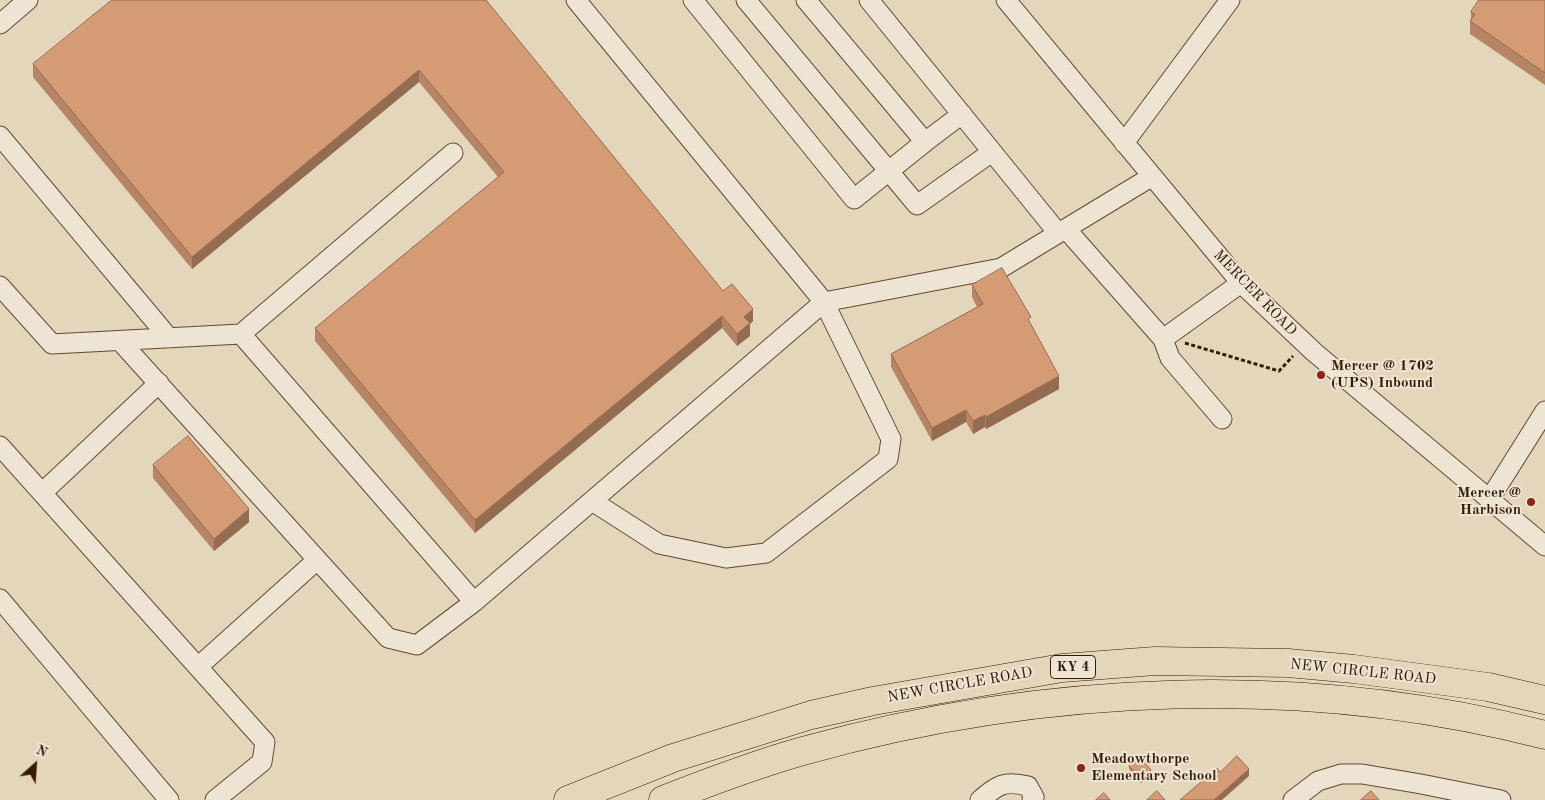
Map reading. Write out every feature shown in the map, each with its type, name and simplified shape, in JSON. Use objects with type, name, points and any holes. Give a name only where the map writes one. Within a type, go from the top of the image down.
[{"type":"highway","name":"NEW CIRCLE ROAD","points":[[568,800],[673,758],[811,715],[873,701],[1062,668],[1155,661],[1288,664],[1354,669],[1488,686],[1545,700]]},
{"type":"highway","name":"NEW CIRCLE ROAD","points":[[662,800],[802,751],[891,729],[974,712],[1055,702],[1148,695],[1315,698],[1395,706],[1545,735]]},
{"type":"street","points":[[0,24],[28,0]]},
{"type":"street","points":[[576,0],[824,302],[891,439],[888,459],[766,552],[726,558],[659,544],[592,501]]},
{"type":"street","points":[[693,0],[854,199],[888,170],[962,114]]},
{"type":"street","points":[[746,0],[917,205],[992,152]]},
{"type":"street","points":[[806,0],[925,142]]},
{"type":"street","points":[[870,0],[992,152],[1062,231],[1171,341]]},
{"type":"street","name":"MERCER ROAD","points":[[1006,0],[1151,177],[1241,283],[1314,352],[1545,546]]},
{"type":"street","points":[[1124,143],[1230,0]]},
{"type":"street","points":[[0,136],[169,338]]},
{"type":"street","points":[[0,286],[52,344],[241,334],[453,153]]},
{"type":"street","points":[[120,341],[388,638],[416,645],[474,602],[824,302],[1001,268],[1151,177]]},
{"type":"street","points":[[1222,419],[1170,358],[1171,341],[1241,283]]},
{"type":"street","points":[[241,334],[474,602]]},
{"type":"street","points":[[43,492],[159,383]]},
{"type":"street","points":[[1489,500],[1545,411]]},
{"type":"street","points":[[0,446],[199,666],[265,742],[262,762],[215,800]]},
{"type":"street","points":[[199,666],[317,560]]},
{"type":"street","points":[[0,599],[169,800]]},
{"type":"street","points":[[1293,800],[1318,781],[1341,774],[1362,774],[1501,800]]},
{"type":"street","points":[[980,800],[997,786],[1013,782],[1028,786],[1034,797],[1032,800]]},
{"type":"path","points":[[1171,341],[1279,371],[1298,350]]},
{"type":"building","points":[[112,0],[486,0],[723,291],[732,284],[753,309],[744,317],[750,323],[737,334],[722,316],[475,520],[315,328],[504,172],[419,70],[192,257],[33,64]]},
{"type":"building","points":[[1479,0],[1545,0],[1545,73],[1470,21],[1475,14],[1471,12]]},
{"type":"building","points":[[1002,268],[1031,317],[1028,319],[1059,376],[986,417],[985,415],[973,421],[966,410],[932,428],[891,354],[983,304],[972,285]]},
{"type":"building","points":[[188,436],[249,509],[214,539],[153,465]]},
{"type":"building","points":[[1237,756],[1249,769],[1214,800],[1180,800],[1217,768],[1220,772]]},
{"type":"building","points":[[1140,757],[1151,770],[1141,779],[1129,766]]},
{"type":"building","points":[[1157,791],[1165,800],[1147,800]]},
{"type":"building","points":[[1371,791],[1379,800],[1361,800]]},
{"type":"building","points":[[1104,793],[1110,800],[1096,800]]},
{"type":"place","name":"Mercer @ 1702 (UPS) Inbound","points":[[1321,375]]},
{"type":"place","name":"Mercer @ Harbison","points":[[1531,502]]},
{"type":"place","name":"Meadowthorpe Elementary School","points":[[1081,768]]}]
